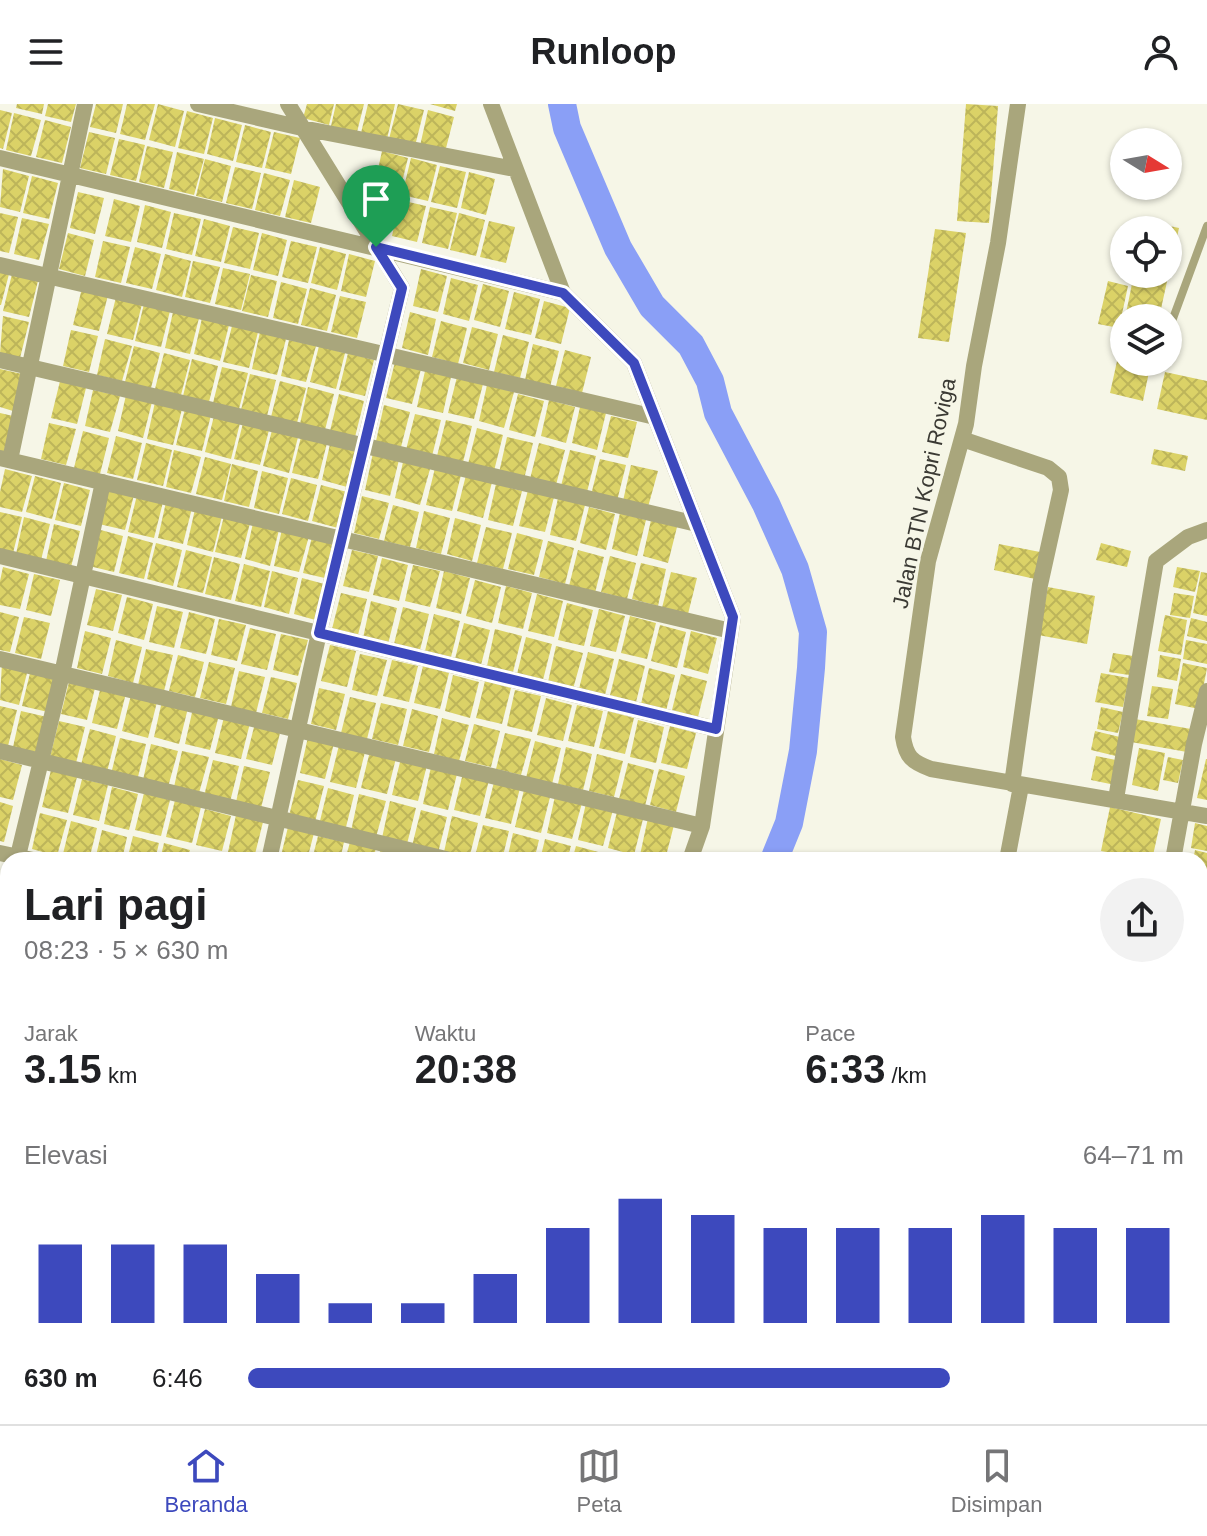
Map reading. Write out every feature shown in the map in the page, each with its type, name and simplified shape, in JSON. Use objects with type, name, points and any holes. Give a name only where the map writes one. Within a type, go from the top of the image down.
[{"type":"street","points":[[85,104],[29,367],[5,459],[731,631]]},
{"type":"street","points":[[198,104],[302,128],[515,169]]},
{"type":"street","points":[[271,852],[319,633],[402,288],[288,104]]},
{"type":"street","points":[[491,104],[563,293],[634,363],[733,617],[702,826],[693,852]]},
{"type":"street","name":"Jalan BTN Kopri Roviga","points":[[1018,104],[998,243],[962,439],[923,589],[903,737],[906,754],[915,764],[931,769],[1207,816]]},
{"type":"street","points":[[0,158],[563,293]]},
{"type":"street","points":[[0,265],[655,417]]},
{"type":"street","points":[[0,360],[697,524]]},
{"type":"street","points":[[962,439],[1048,468],[1059,477],[1061,490],[1040,585],[1008,852]]},
{"type":"street","points":[[23,852],[40,761],[103,482]]},
{"type":"street","points":[[1116,799],[1156,561],[1188,537],[1207,530]]},
{"type":"street","points":[[0,556],[716,729]]},
{"type":"street","points":[[0,659],[702,826]]},
{"type":"street","points":[[1174,852],[1207,691]]},
{"type":"street","points":[[0,751],[417,852]]},
{"type":"lane","points":[[1178,304],[1207,226]]},
{"type":"building","points":[[17,104],[44,104],[42,114],[16,108]]},
{"type":"building","points":[[48,104],[76,104],[71,122],[45,116]]},
{"type":"building","points":[[96,104],[123,104],[116,133],[90,127]]},
{"type":"building","points":[[127,104],[155,104],[145,140],[120,134]]},
{"type":"building","points":[[158,104],[184,111],[175,147],[149,140]]},
{"type":"building","points":[[307,104],[334,104],[329,125],[303,118]]},
{"type":"building","points":[[336,104],[364,104],[357,132],[331,126]]},
{"type":"building","points":[[368,104],[395,104],[387,139],[361,133]]},
{"type":"building","points":[[398,104],[424,110],[415,146],[389,139]]},
{"type":"building","points":[[430,104],[457,104],[455,111]]},
{"type":"building","points":[[966,104],[998,106],[989,223],[957,221]]},
{"type":"building","points":[[0,110],[12,113],[3,149],[0,148]]},
{"type":"building","points":[[428,110],[454,117],[445,152],[420,146]]},
{"type":"building","points":[[187,111],[213,118],[204,154],[178,148]]},
{"type":"building","points":[[14,113],[41,120],[31,156],[6,150]]},
{"type":"building","points":[[215,118],[242,125],[233,161],[207,154]]},
{"type":"building","points":[[45,120],[71,127],[62,163],[36,157]]},
{"type":"building","points":[[245,125],[271,132],[262,168],[236,162]]},
{"type":"building","points":[[89,132],[115,138],[106,174],[80,168]]},
{"type":"building","points":[[274,132],[300,138],[291,174],[265,168]]},
{"type":"building","points":[[119,139],[145,145],[136,181],[110,175]]},
{"type":"building","points":[[147,146],[173,152],[164,188],[139,182]]},
{"type":"building","points":[[382,151],[408,158],[399,194],[374,188]]},
{"type":"building","points":[[177,152],[204,159],[194,195],[169,189]]},
{"type":"building","points":[[411,158],[437,165],[428,201],[402,195]]},
{"type":"building","points":[[205,159],[231,166],[222,202],[196,196]]},
{"type":"building","points":[[440,166],[466,172],[457,208],[431,202]]},
{"type":"building","points":[[235,167],[261,173],[252,209],[226,203]]},
{"type":"building","points":[[3,169],[29,176],[20,212],[0,207]]},
{"type":"building","points":[[469,172],[495,179],[486,215],[461,208]]},
{"type":"building","points":[[264,173],[290,180],[280,216],[255,210]]},
{"type":"building","points":[[32,176],[58,183],[49,219],[23,213]]},
{"type":"building","points":[[294,180],[320,187],[311,223],[285,217]]},
{"type":"building","points":[[78,192],[104,198],[95,234],[70,228]]},
{"type":"building","points":[[114,199],[140,206],[131,242],[105,236]]},
{"type":"building","points":[[400,200],[426,206],[417,242],[392,236]]},
{"type":"building","points":[[145,205],[171,212],[162,248],[137,242]]},
{"type":"building","points":[[430,207],[457,213],[448,249],[422,243]]},
{"type":"building","points":[[0,213],[18,217],[9,253],[0,251]]},
{"type":"building","points":[[174,213],[201,219],[192,255],[166,249]]},
{"type":"building","points":[[459,213],[485,220],[476,256],[450,250]]},
{"type":"building","points":[[22,218],[49,224],[39,260],[14,254]]},
{"type":"building","points":[[204,219],[230,226],[221,262],[195,256]]},
{"type":"building","points":[[489,221],[515,227],[506,263],[480,257]]},
{"type":"building","points":[[233,227],[259,233],[250,269],[224,263]]},
{"type":"building","points":[[935,229],[966,233],[949,342],[918,338]]},
{"type":"building","points":[[68,233],[94,240],[85,276],[59,269]]},
{"type":"building","points":[[262,233],[287,240],[278,276],[253,270]]},
{"type":"building","points":[[103,241],[130,247],[121,283],[95,277]]},
{"type":"building","points":[[291,241],[317,247],[308,283],[282,277]]},
{"type":"building","points":[[135,247],[161,254],[152,289],[126,283]]},
{"type":"building","points":[[320,247],[346,254],[337,290],[311,283]]},
{"type":"building","points":[[165,254],[191,261],[182,297],[156,290]]},
{"type":"building","points":[[349,254],[375,261],[366,297],[341,291]]},
{"type":"building","points":[[193,261],[220,267],[210,303],[185,297]]},
{"type":"building","points":[[223,268],[250,274],[241,310],[215,304]]},
{"type":"building","points":[[421,269],[447,276],[438,312],[413,306]]},
{"type":"building","points":[[0,272],[9,274],[1,305],[0,305]]},
{"type":"building","points":[[12,274],[38,281],[29,317],[3,311]]},
{"type":"building","points":[[251,275],[277,281],[268,317],[242,311]]},
{"type":"building","points":[[451,278],[478,285],[469,321],[443,314]]},
{"type":"building","points":[[1108,281],[1110,288],[1128,288],[1124,304],[1110,304],[1110,326],[1098,324]]},
{"type":"building","points":[[281,282],[307,289],[298,324],[273,318]]},
{"type":"building","points":[[483,284],[509,291],[500,327],[474,320]]},
{"type":"building","points":[[82,288],[108,295],[99,331],[73,325]]},
{"type":"building","points":[[310,288],[336,295],[327,331],[301,325]]},
{"type":"building","points":[[1131,288],[1166,288],[1162,304],[1128,304]]},
{"type":"building","points":[[514,292],[540,299],[531,335],[505,329]]},
{"type":"building","points":[[340,296],[366,302],[357,338],[331,332]]},
{"type":"building","points":[[116,297],[142,304],[133,340],[107,334]]},
{"type":"building","points":[[544,301],[570,308],[561,344],[535,338]]},
{"type":"building","points":[[144,304],[170,311],[161,347],[135,341]]},
{"type":"building","points":[[173,312],[199,318],[190,354],[165,348]]},
{"type":"building","points":[[410,312],[436,319],[428,355],[402,348]]},
{"type":"building","points":[[3,316],[29,322],[20,358],[0,353]]},
{"type":"building","points":[[202,318],[229,325],[220,361],[194,354]]},
{"type":"building","points":[[441,321],[467,328],[458,364],[432,357]]},
{"type":"building","points":[[232,326],[258,332],[249,368],[223,362]]},
{"type":"building","points":[[472,327],[498,334],[489,370],[463,363]]},
{"type":"building","points":[[71,330],[98,336],[89,372],[63,366]]},
{"type":"building","points":[[260,332],[286,339],[277,375],[252,369]]},
{"type":"building","points":[[503,335],[529,342],[520,378],[494,372]]},
{"type":"building","points":[[105,339],[132,346],[122,381],[97,375]]},
{"type":"building","points":[[289,340],[316,346],[306,382],[281,376]]},
{"type":"building","points":[[533,344],[559,351],[550,387],[525,380]]},
{"type":"building","points":[[134,346],[160,353],[151,388],[125,382]]},
{"type":"building","points":[[319,346],[345,353],[336,389],[310,382]]},
{"type":"building","points":[[565,350],[591,357],[582,393],[556,386]]},
{"type":"building","points":[[164,353],[190,360],[181,395],[155,389]]},
{"type":"building","points":[[348,353],[374,360],[365,396],[339,390]]},
{"type":"building","points":[[192,359],[218,366],[209,402],[183,396]]},
{"type":"building","points":[[395,362],[421,369],[412,404],[386,398]]},
{"type":"building","points":[[222,367],[248,373],[239,409],[213,403]]},
{"type":"building","points":[[0,369],[22,374],[13,411],[0,407]]},
{"type":"building","points":[[425,371],[451,377],[443,413],[417,407]]},
{"type":"building","points":[[250,374],[276,380],[267,416],[241,410]]},
{"type":"building","points":[[1114,376],[1148,376],[1143,401],[1110,393]]},
{"type":"building","points":[[1164,376],[1182,376],[1207,381],[1207,420],[1157,409]]},
{"type":"building","points":[[457,377],[483,384],[474,419],[448,413]]},
{"type":"building","points":[[60,381],[86,388],[77,424],[51,418]]},
{"type":"building","points":[[280,381],[306,388],[297,423],[271,417]]},
{"type":"building","points":[[487,385],[514,392],[504,428],[479,421]]},
{"type":"building","points":[[308,387],[334,394],[325,430],[300,424]]},
{"type":"building","points":[[93,390],[120,396],[110,432],[85,426]]},
{"type":"building","points":[[339,394],[364,401],[355,437],[330,431]]},
{"type":"building","points":[[518,394],[544,401],[535,437],[509,430]]},
{"type":"building","points":[[126,395],[152,402],[143,438],[118,431]]},
{"type":"building","points":[[549,400],[575,407],[566,443],[541,436]]},
{"type":"building","points":[[155,402],[182,409],[173,445],[147,439]]},
{"type":"building","points":[[384,405],[410,412],[401,447],[376,441]]},
{"type":"building","points":[[580,407],[606,413],[597,450],[572,443]]},
{"type":"building","points":[[185,409],[211,415],[202,451],[176,445]]},
{"type":"building","points":[[0,413],[13,416],[4,452],[0,451]]},
{"type":"building","points":[[415,414],[441,420],[432,456],[406,450]]},
{"type":"building","points":[[214,416],[240,423],[231,459],[205,452]]},
{"type":"building","points":[[611,416],[637,422],[628,458],[602,452]]},
{"type":"building","points":[[446,420],[472,426],[463,462],[437,456]]},
{"type":"building","points":[[49,423],[76,429],[66,465],[41,459]]},
{"type":"building","points":[[243,423],[269,430],[260,465],[234,459]]},
{"type":"building","points":[[477,428],[503,435],[494,471],[468,464]]},
{"type":"building","points":[[272,430],[298,437],[289,473],[263,466]]},
{"type":"building","points":[[83,431],[109,438],[100,474],[74,468]]},
{"type":"building","points":[[116,436],[142,443],[133,479],[107,473]]},
{"type":"building","points":[[301,437],[327,443],[318,479],[292,473]]},
{"type":"building","points":[[507,437],[533,443],[524,479],[499,473]]},
{"type":"building","points":[[146,443],[172,450],[163,486],[137,480]]},
{"type":"building","points":[[539,443],[565,450],[556,485],[530,479]]},
{"type":"building","points":[[330,444],[356,450],[347,487],[322,480]]},
{"type":"building","points":[[1154,449],[1188,456],[1185,471],[1151,464]]},
{"type":"building","points":[[174,450],[201,457],[191,493],[166,487]]},
{"type":"building","points":[[570,450],[596,456],[587,492],[561,486]]},
{"type":"building","points":[[373,453],[399,460],[390,496],[365,490]]},
{"type":"building","points":[[205,457],[231,464],[222,500],[196,494]]},
{"type":"building","points":[[600,459],[626,465],[617,501],[591,495]]},
{"type":"building","points":[[403,462],[430,469],[420,505],[395,498]]},
{"type":"building","points":[[232,464],[258,471],[249,507],[224,501]]},
{"type":"building","points":[[631,465],[658,471],[648,507],[623,501]]},
{"type":"building","points":[[435,468],[461,475],[452,511],[426,505]]},
{"type":"building","points":[[5,469],[32,476],[22,512],[0,507]]},
{"type":"building","points":[[262,471],[288,478],[279,514],[254,508]]},
{"type":"building","points":[[466,475],[492,482],[483,518],[457,511]]},
{"type":"building","points":[[35,476],[61,483],[52,519],[26,512]]},
{"type":"building","points":[[291,478],[317,485],[308,521],[282,514]]},
{"type":"building","points":[[64,483],[90,490],[81,526],[55,520]]},
{"type":"building","points":[[496,484],[522,491],[513,526],[488,520]]},
{"type":"building","points":[[321,485],[347,492],[338,528],[312,521]]},
{"type":"building","points":[[108,488],[134,495],[125,530],[99,524]]},
{"type":"building","points":[[528,490],[554,497],[545,532],[519,526]]},
{"type":"building","points":[[137,495],[163,502],[154,538],[128,532]]},
{"type":"building","points":[[362,496],[389,503],[379,539],[354,533]]},
{"type":"building","points":[[558,498],[585,505],[576,541],[550,535]]},
{"type":"building","points":[[166,502],[192,508],[183,544],[158,538]]},
{"type":"building","points":[[393,505],[419,512],[410,547],[384,541]]},
{"type":"building","points":[[589,507],[615,514],[606,550],[580,543]]},
{"type":"building","points":[[195,509],[222,516],[213,552],[187,545]]},
{"type":"building","points":[[424,511],[450,518],[441,554],[416,548]]},
{"type":"building","points":[[0,512],[22,517],[13,553],[0,550]]},
{"type":"building","points":[[620,513],[646,520],[637,556],[612,549]]},
{"type":"building","points":[[224,516],[250,523],[241,558],[215,552]]},
{"type":"building","points":[[24,517],[50,524],[41,560],[16,554]]},
{"type":"building","points":[[455,518],[481,525],[472,561],[447,554]]},
{"type":"building","points":[[651,520],[677,527],[668,563],[643,556]]},
{"type":"building","points":[[253,523],[279,530],[270,566],[245,559]]},
{"type":"building","points":[[54,524],[80,531],[71,567],[46,561]]},
{"type":"building","points":[[486,527],[512,533],[503,569],[477,563]]},
{"type":"building","points":[[97,529],[123,536],[114,572],[89,566]]},
{"type":"building","points":[[282,529],[309,536],[299,572],[274,566]]},
{"type":"building","points":[[517,533],[543,540],[534,575],[508,569]]},
{"type":"building","points":[[128,536],[153,543],[144,579],[119,573]]},
{"type":"building","points":[[312,537],[338,543],[329,579],[303,573]]},
{"type":"building","points":[[548,541],[574,548],[565,584],[539,577]]},
{"type":"building","points":[[156,543],[182,550],[173,586],[147,579]]},
{"type":"building","points":[[1101,543],[1131,551],[1127,567],[1096,560]]},
{"type":"building","points":[[999,544],[1040,552],[1035,579],[994,570]]},
{"type":"building","points":[[186,550],[212,557],[203,593],[177,587]]},
{"type":"building","points":[[352,550],[378,556],[369,592],[343,586]]},
{"type":"building","points":[[578,550],[604,557],[595,593],[569,586]]},
{"type":"building","points":[[610,556],[636,563],[627,599],[601,592]]},
{"type":"building","points":[[214,557],[240,564],[231,600],[205,594]]},
{"type":"building","points":[[382,558],[408,565],[399,601],[373,595]]},
{"type":"building","points":[[641,563],[666,569],[658,606],[632,599]]},
{"type":"building","points":[[244,564],[270,571],[261,607],[235,601]]},
{"type":"building","points":[[413,565],[440,571],[430,607],[405,601]]},
{"type":"building","points":[[3,567],[29,574],[20,609],[0,605]]},
{"type":"building","points":[[1177,567],[1200,571],[1195,592],[1173,587]]},
{"type":"building","points":[[272,571],[298,578],[289,614],[264,607]]},
{"type":"building","points":[[444,571],[470,578],[461,614],[436,608]]},
{"type":"building","points":[[671,572],[697,578],[688,614],[662,608]]},
{"type":"building","points":[[1201,572],[1207,573],[1207,616],[1193,613]]},
{"type":"building","points":[[34,574],[60,580],[51,616],[26,610]]},
{"type":"building","points":[[302,578],[328,585],[319,621],[294,614]]},
{"type":"building","points":[[475,580],[501,587],[492,623],[466,616]]},
{"type":"building","points":[[506,586],[532,593],[523,629],[498,623]]},
{"type":"building","points":[[1048,587],[1095,596],[1087,644],[1038,635]]},
{"type":"building","points":[[96,589],[122,595],[113,631],[87,625]]},
{"type":"building","points":[[341,593],[367,599],[358,635],[332,629]]},
{"type":"building","points":[[1174,593],[1194,596],[1190,618],[1170,615]]},
{"type":"building","points":[[537,594],[563,601],[554,637],[528,631]]},
{"type":"building","points":[[127,597],[153,604],[144,640],[118,633]]},
{"type":"building","points":[[371,601],[397,608],[388,644],[363,638]]},
{"type":"building","points":[[567,603],[593,610],[584,646],[558,640]]},
{"type":"building","points":[[157,606],[183,612],[174,648],[149,642]]},
{"type":"building","points":[[403,607],[429,614],[420,650],[394,644]]},
{"type":"building","points":[[599,609],[625,616],[616,652],[590,646]]},
{"type":"building","points":[[0,612],[19,617],[10,652],[0,650]]},
{"type":"building","points":[[189,612],[215,619],[206,654],[180,648]]},
{"type":"building","points":[[434,614],[460,621],[451,657],[425,651]]},
{"type":"building","points":[[1165,615],[1187,620],[1181,655],[1158,651]]},
{"type":"building","points":[[630,616],[656,623],[647,659],[621,653]]},
{"type":"building","points":[[24,617],[50,623],[41,659],[15,653]]},
{"type":"building","points":[[1191,618],[1207,622],[1207,641],[1187,636]]},
{"type":"building","points":[[219,619],[246,625],[237,661],[211,655]]},
{"type":"building","points":[[464,623],[490,630],[481,665],[455,659]]},
{"type":"building","points":[[660,625],[686,632],[677,668],[651,661]]},
{"type":"building","points":[[250,628],[276,634],[267,670],[241,664]]},
{"type":"building","points":[[495,629],[522,636],[513,672],[487,666]]},
{"type":"building","points":[[85,631],[111,638],[102,674],[77,668]]},
{"type":"building","points":[[691,631],[717,638],[708,674],[683,667]]},
{"type":"building","points":[[281,634],[308,640],[298,676],[273,670]]},
{"type":"building","points":[[526,637],[552,644],[543,680],[517,674]]},
{"type":"building","points":[[116,640],[142,647],[133,683],[108,676]]},
{"type":"building","points":[[1186,640],[1207,644],[1207,664],[1183,659]]},
{"type":"building","points":[[330,645],[356,651],[347,687],[321,681]]},
{"type":"building","points":[[556,646],[583,653],[573,689],[548,682]]},
{"type":"building","points":[[146,649],[173,655],[164,691],[138,685]]},
{"type":"building","points":[[588,652],[614,659],[605,695],[579,689]]},
{"type":"building","points":[[1113,653],[1133,656],[1129,675],[1109,672]]},
{"type":"building","points":[[360,654],[387,660],[377,696],[352,690]]},
{"type":"building","points":[[178,655],[204,662],[195,697],[169,691]]},
{"type":"building","points":[[1160,655],[1181,659],[1177,681],[1157,677]]},
{"type":"building","points":[[619,659],[645,666],[636,702],[610,695]]},
{"type":"building","points":[[392,660],[418,666],[409,702],[383,696]]},
{"type":"building","points":[[2,662],[28,669],[19,705],[0,700]]},
{"type":"building","points":[[209,662],[235,668],[226,704],[200,698]]},
{"type":"building","points":[[1183,663],[1207,668],[1199,709],[1175,704]]},
{"type":"building","points":[[423,666],[449,673],[440,709],[414,703]]},
{"type":"building","points":[[649,668],[675,675],[666,711],[641,704]]},
{"type":"building","points":[[31,669],[57,676],[48,712],[22,706]]},
{"type":"building","points":[[239,671],[265,677],[256,713],[231,707]]},
{"type":"building","points":[[1101,673],[1129,678],[1123,707],[1095,702]]},
{"type":"building","points":[[681,674],[707,681],[698,717],[672,710]]},
{"type":"building","points":[[453,675],[479,682],[470,718],[445,711]]},
{"type":"building","points":[[271,677],[297,683],[288,719],[262,713]]},
{"type":"building","points":[[70,678],[96,684],[87,720],[61,714]]},
{"type":"building","points":[[485,681],[511,688],[502,724],[476,718]]},
{"type":"building","points":[[101,686],[126,693],[117,729],[92,723]]},
{"type":"building","points":[[1152,686],[1173,689],[1168,719],[1147,716]]},
{"type":"building","points":[[319,688],[345,694],[336,730],[311,724]]},
{"type":"building","points":[[515,690],[541,696],[532,732],[507,726]]},
{"type":"building","points":[[131,695],[157,702],[148,738],[122,731]]},
{"type":"building","points":[[350,697],[376,703],[367,739],[341,733]]},
{"type":"building","points":[[546,698],[572,705],[563,741],[537,735]]},
{"type":"building","points":[[162,701],[188,708],[179,744],[154,737]]},
{"type":"building","points":[[381,703],[407,709],[398,745],[372,739]]},
{"type":"building","points":[[577,705],[603,711],[594,747],[568,741]]},
{"type":"building","points":[[0,706],[17,710],[8,746],[0,744]]},
{"type":"building","points":[[1101,707],[1123,712],[1118,733],[1097,729]]},
{"type":"building","points":[[193,708],[219,715],[210,750],[185,744]]},
{"type":"building","points":[[412,709],[438,716],[429,752],[403,746]]},
{"type":"building","points":[[21,711],[47,717],[38,753],[13,747]]},
{"type":"building","points":[[608,711],[634,718],[625,754],[599,748]]},
{"type":"building","points":[[224,717],[250,723],[241,759],[215,753]]},
{"type":"building","points":[[442,718],[469,725],[459,761],[434,754]]},
{"type":"building","points":[[1135,719],[1191,729],[1187,752],[1131,742]]},
{"type":"building","points":[[638,720],[664,727],[656,763],[630,757]]},
{"type":"building","points":[[59,721],[85,727],[76,763],[50,757]]},
{"type":"building","points":[[255,723],[281,729],[272,765],[246,759]]},
{"type":"building","points":[[474,724],[500,731],[491,767],[465,761]]},
{"type":"building","points":[[670,726],[696,733],[687,769],[661,763]]},
{"type":"building","points":[[90,729],[116,736],[107,772],[81,765]]},
{"type":"building","points":[[1095,731],[1124,738],[1120,757],[1091,750]]},
{"type":"building","points":[[505,733],[531,739],[521,775],[496,769]]},
{"type":"building","points":[[308,737],[334,743],[325,779],[300,773]]},
{"type":"building","points":[[120,738],[146,744],[137,781],[111,774]]},
{"type":"building","points":[[535,741],[561,748],[552,784],[526,778]]},
{"type":"building","points":[[151,744],[178,751],[168,787],[143,780]]},
{"type":"building","points":[[339,745],[365,752],[356,788],[330,782]]},
{"type":"building","points":[[566,747],[592,754],[583,790],[558,784]]},
{"type":"building","points":[[1139,748],[1165,753],[1158,791],[1132,785]]},
{"type":"building","points":[[182,751],[209,757],[199,793],[174,787]]},
{"type":"building","points":[[370,751],[396,758],[387,794],[361,788]]},
{"type":"building","points":[[597,754],[623,761],[614,797],[589,791]]},
{"type":"building","points":[[1096,756],[1121,761],[1115,785],[1091,780]]},
{"type":"building","points":[[1168,757],[1183,760],[1178,783],[1163,780]]},
{"type":"building","points":[[401,758],[427,765],[418,801],[392,795]]},
{"type":"building","points":[[0,759],[22,765],[13,800],[0,797]]},
{"type":"building","points":[[1207,759],[1207,800],[1197,798]]},
{"type":"building","points":[[213,760],[239,766],[230,802],[204,796]]},
{"type":"building","points":[[628,763],[654,770],[645,806],[619,799]]},
{"type":"building","points":[[244,766],[270,772],[261,808],[236,802]]},
{"type":"building","points":[[431,767],[457,774],[448,810],[423,804]]},
{"type":"building","points":[[659,769],[685,776],[676,812],[650,805]]},
{"type":"building","points":[[51,770],[77,777],[68,813],[42,807]]},
{"type":"building","points":[[463,773],[489,780],[480,816],[454,810]]},
{"type":"building","points":[[82,779],[108,785],[99,821],[73,815]]},
{"type":"building","points":[[298,780],[324,786],[315,822],[289,816]]},
{"type":"building","points":[[494,782],[520,788],[511,824],[485,818]]},
{"type":"building","points":[[112,787],[138,794],[129,830],[104,824]]},
{"type":"building","points":[[328,788],[354,795],[345,831],[319,825]]},
{"type":"building","points":[[524,790],[550,797],[541,833],[515,827]]},
{"type":"building","points":[[144,793],[170,800],[161,836],[135,830]]},
{"type":"building","points":[[359,794],[386,801],[376,837],[351,831]]},
{"type":"building","points":[[555,796],[582,803],[572,839],[547,833]]},
{"type":"building","points":[[175,800],[201,807],[192,843],[166,837]]},
{"type":"building","points":[[390,801],[416,808],[407,844],[382,838]]},
{"type":"building","points":[[0,802],[13,806],[4,842],[0,841]]},
{"type":"building","points":[[586,803],[613,810],[603,846],[578,840]]},
{"type":"building","points":[[1110,807],[1161,819],[1154,852],[1101,851]]},
{"type":"building","points":[[205,809],[231,816],[222,851],[196,845]]},
{"type":"building","points":[[421,810],[447,817],[438,852],[412,846]]},
{"type":"building","points":[[617,812],[643,819],[635,852],[608,848]]},
{"type":"building","points":[[40,813],[67,820],[58,852],[32,849]]},
{"type":"building","points":[[236,815],[263,822],[256,852],[228,852]]},
{"type":"building","points":[[452,816],[478,823],[471,852],[444,852]]},
{"type":"building","points":[[648,818],[674,825],[667,852],[641,852]]},
{"type":"building","points":[[71,821],[97,828],[91,852],[63,852]]},
{"type":"building","points":[[1195,823],[1207,826],[1207,851],[1191,848]]},
{"type":"building","points":[[483,825],[509,831],[504,852],[476,852]]},
{"type":"building","points":[[288,827],[314,833],[309,852],[282,852]]},
{"type":"building","points":[[102,830],[127,837],[124,852],[97,852]]},
{"type":"building","points":[[513,833],[539,840],[536,852],[509,852]]},
{"type":"building","points":[[133,836],[159,843],[157,852],[129,852]]},
{"type":"building","points":[[318,836],[344,842],[342,852],[314,852]]},
{"type":"building","points":[[545,839],[571,846],[569,852],[542,852]]},
{"type":"building","points":[[350,842],[376,848],[375,852],[347,852]]},
{"type":"building","points":[[164,843],[190,850],[189,852],[162,852]]},
{"type":"building","points":[[576,846],[598,852],[574,852]]},
{"type":"waterway","points":[[562,104],[567,128],[618,248],[652,306],[691,345],[710,381],[718,413],[766,504],[795,569],[813,632],[811,668],[803,751],[789,823],[777,852]]},
{"type":"route","points":[[376,247],[563,293],[634,363],[733,617],[716,729],[319,633],[402,288],[376,247]]}]
